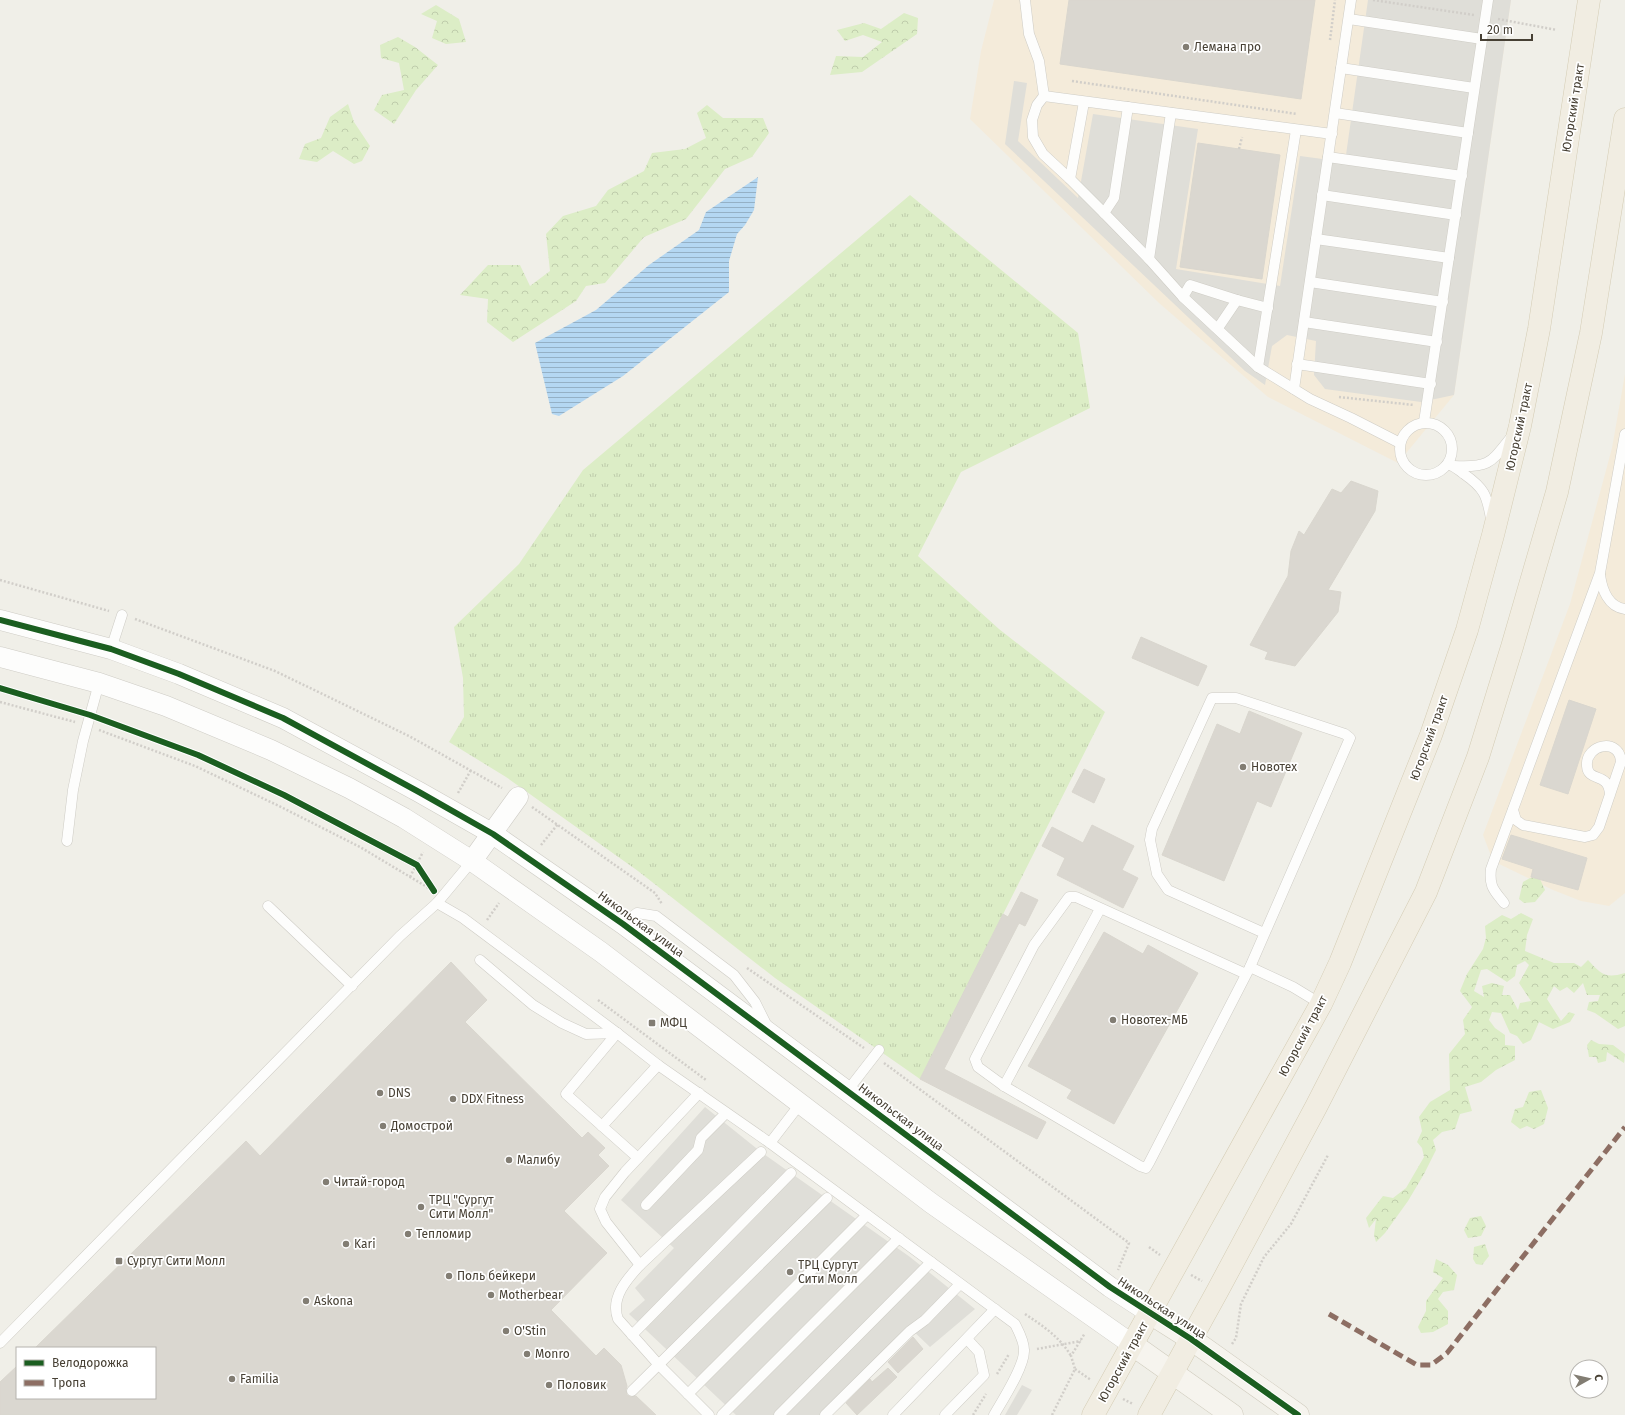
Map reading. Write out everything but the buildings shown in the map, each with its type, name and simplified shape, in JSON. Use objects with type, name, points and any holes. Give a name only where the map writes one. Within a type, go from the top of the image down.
[{"type":"main road","name":"Югорский тракт","points":[[1093,1415],[1321,1004],[1364,905],[1431,735],[1467,630],[1494,535],[1520,426],[1539,329],[1589,0]]},
{"type":"main road","points":[[1149,1415],[1316,1107],[1426,892],[1478,757],[1557,492],[1591,333],[1625,119]]},
{"type":"street","name":"Никольская улица","points":[[0,620],[111,649],[179,674],[283,718],[420,792],[493,834],[623,924],[828,1077],[848,1090],[1110,1287],[1191,1339],[1298,1415]]},
{"type":"street","points":[[0,657],[99,683],[166,706],[271,750],[356,791],[404,818],[472,861],[601,952],[931,1203],[1232,1415]]},
{"type":"street","points":[[472,861],[493,834],[518,797]]},
{"type":"lane","points":[[1025,0],[1029,34],[1039,61],[1044,96],[1037,105],[1032,120],[1033,137],[1043,154],[1104,213],[1149,259],[1183,297],[1218,328],[1258,367],[1310,399],[1400,443]]},
{"type":"lane","points":[[1294,389],[1351,0]]},
{"type":"lane","points":[[1424,422],[1431,384],[1488,0]]},
{"type":"lane","points":[[1349,19],[1482,39]]},
{"type":"lane","points":[[1341,68],[1474,88]]},
{"type":"lane","points":[[1044,96],[1332,134]]},
{"type":"lane","points":[[1070,179],[1084,102]]},
{"type":"lane","points":[[1104,213],[1114,198],[1128,107]]},
{"type":"lane","points":[[1149,259],[1171,113]]},
{"type":"lane","points":[[1335,113],[1468,133]]},
{"type":"lane","points":[[1258,367],[1296,130]]},
{"type":"lane","points":[[1328,157],[1462,176]]},
{"type":"lane","points":[[1322,195],[1456,215]]},
{"type":"lane","points":[[1316,239],[1450,258]]},
{"type":"lane","points":[[1310,282],[1443,302]]},
{"type":"lane","points":[[1183,297],[1190,285],[1268,308]]},
{"type":"lane","points":[[1218,328],[1237,300]]},
{"type":"lane","points":[[1304,322],[1437,342]]},
{"type":"lane","points":[[1297,364],[1431,384]]},
{"type":"lane","points":[[1451,465],[1452,446],[1448,435],[1439,426],[1424,422],[1416,424],[1408,429],[1403,435],[1400,443],[1400,451],[1406,466],[1412,471],[1428,475],[1436,473],[1451,465],[1473,467],[1484,465],[1494,458],[1520,426]]},
{"type":"lane","points":[[1504,903],[1491,886],[1491,869],[1600,573],[1625,434]]},
{"type":"lane","points":[[1451,465],[1480,486],[1488,503],[1494,535]]},
{"type":"lane","points":[[1600,573],[1602,586],[1608,599],[1625,609]]},
{"type":"lane","points":[[111,649],[122,615]]},
{"type":"lane","points":[[68,841],[73,790],[82,741],[99,683]]},
{"type":"lane","points":[[1264,933],[1168,890],[1157,874],[1152,852],[1150,840],[1152,828],[1212,698],[1236,698],[1345,734],[1350,738],[1248,970],[1146,1168],[1140,1166],[1004,1086],[978,1067],[975,1059],[1034,945],[1068,897],[1076,897],[1160,934],[1248,970],[1293,987],[1321,1004]]},
{"type":"lane","points":[[1513,810],[1516,820],[1523,825],[1585,837],[1592,835],[1599,827],[1610,795],[1621,762],[1621,756],[1615,748],[1611,746],[1602,746],[1593,750],[1588,758],[1587,766],[1588,772],[1606,782],[1609,787],[1610,795]]},
{"type":"lane","points":[[0,1343],[400,936],[437,903],[472,861]]},
{"type":"lane","points":[[437,903],[463,918],[618,1033],[658,1065],[770,1144],[1015,1324],[1021,1335],[1025,1351],[1017,1375],[994,1415]]},
{"type":"lane","points":[[268,906],[352,986]]},
{"type":"lane","points":[[1004,1086],[1100,908]]},
{"type":"lane","points":[[623,924],[637,913],[656,916],[734,975],[755,1002],[770,1033]]},
{"type":"lane","points":[[480,960],[533,1005],[562,1023],[586,1034],[618,1033]]},
{"type":"lane","points":[[618,1033],[566,1094],[638,1158]]},
{"type":"lane","points":[[848,1090],[879,1050]]},
{"type":"lane","points":[[602,1126],[658,1065]]},
{"type":"lane","points":[[640,1265],[606,1222],[600,1209],[605,1197],[638,1158],[699,1093]]},
{"type":"lane","points":[[770,1144],[800,1104]]},
{"type":"lane","points":[[646,1205],[698,1150],[701,1138],[726,1113]]},
{"type":"lane","points":[[709,1415],[659,1365],[618,1319],[615,1312],[617,1297],[628,1277],[761,1152]]},
{"type":"lane","points":[[632,1335],[791,1173]]},
{"type":"lane","points":[[632,1391],[827,1198]]},
{"type":"lane","points":[[688,1394],[867,1215]]},
{"type":"lane","points":[[722,1415],[899,1238]]},
{"type":"lane","points":[[779,1415],[931,1262]]},
{"type":"lane","points":[[825,1415],[960,1284]]},
{"type":"lane","points":[[893,1415],[995,1309]]},
{"type":"lane","points":[[945,1415],[984,1375],[979,1352],[967,1339]]},
{"type":"path","points":[[1373,0],[1485,16],[1557,30]]},
{"type":"path","points":[[1072,81],[1304,115]]},
{"type":"path","points":[[410,861],[417,865],[421,871]]},
{"type":"path","points":[[425,878],[434,891]]},
{"type":"path","points":[[1149,1247],[1176,1266],[1241,1304],[1264,1257],[1291,1224],[1328,1155]]},
{"type":"shaded area","points":[[994,0],[1511,0],[1454,395],[1398,463],[1268,397],[1159,303],[970,119],[981,51]]},
{"type":"shaded area","points":[[1368,0],[1511,0],[1454,395],[1421,402],[1325,389],[1314,375],[1316,341],[1287,335],[1272,346],[1265,385],[1245,371],[1005,144],[1014,81],[1027,83],[1018,141],[1078,198],[1093,114],[1198,129],[1176,269],[1280,286],[1300,156],[1345,162]]},
{"type":"shaded area","points":[[1625,374],[1625,893],[1609,906],[1581,901],[1553,890],[1493,861],[1483,835],[1570,604],[1612,448]]},
{"type":"shaded area","name":"ТРЦ Сургут Сити Молл","points":[[705,1107],[761,1152],[910,1257],[975,1309],[930,1347],[909,1327],[828,1415],[736,1415],[629,1314],[645,1300],[635,1288],[674,1248],[621,1200]]},
{"type":"shaded area","points":[[1022,1385],[1032,1390],[1017,1415],[1005,1415]]},
{"type":"green space","points":[[436,5],[459,19],[466,42],[446,44],[432,38],[437,21],[421,14]]},
{"type":"green space","points":[[904,13],[918,18],[917,34],[862,72],[830,75],[836,56],[863,57],[882,42],[863,35],[845,41],[837,30],[864,23],[881,29]]},
{"type":"green space","points":[[398,37],[415,47],[438,65],[416,90],[394,124],[374,110],[382,95],[404,90],[399,63],[381,58],[380,45]]},
{"type":"green space","points":[[348,104],[354,122],[370,146],[362,161],[354,164],[333,151],[317,162],[299,159],[305,144],[321,138],[330,117]]},
{"type":"green space","points":[[707,105],[723,118],[763,118],[769,133],[752,157],[725,169],[686,219],[644,237],[605,283],[586,286],[576,301],[513,342],[487,322],[488,299],[460,295],[488,265],[520,265],[530,286],[550,271],[546,234],[563,216],[596,206],[608,190],[644,171],[652,153],[685,149],[706,138],[697,113]]},
{"type":"green space","points":[[910,195],[1078,333],[1090,408],[961,472],[918,556],[999,629],[1105,712],[920,1079],[775,978],[638,871],[506,777],[449,742],[464,717],[463,678],[454,627],[519,564],[583,470]]},
{"type":"green space","points":[[1539,877],[1545,890],[1535,902],[1524,903],[1519,899],[1523,882],[1530,878]]},
{"type":"green space","points":[[1521,913],[1533,919],[1527,935],[1525,951],[1554,963],[1574,963],[1581,967],[1588,960],[1600,972],[1608,975],[1625,973],[1625,1026],[1618,1029],[1595,1013],[1587,1010],[1589,1002],[1598,1001],[1600,995],[1587,995],[1583,983],[1574,993],[1567,987],[1560,991],[1554,986],[1547,999],[1561,1021],[1569,1012],[1575,1014],[1570,1022],[1553,1029],[1539,1022],[1531,1040],[1523,1044],[1517,1036],[1510,1033],[1501,1013],[1492,1012],[1489,1020],[1495,1028],[1505,1035],[1505,1045],[1515,1046],[1515,1060],[1496,1070],[1481,1082],[1465,1087],[1472,1111],[1460,1114],[1455,1129],[1442,1132],[1433,1140],[1436,1150],[1424,1174],[1408,1201],[1385,1233],[1376,1242],[1374,1235],[1376,1219],[1369,1228],[1366,1218],[1383,1196],[1393,1198],[1406,1188],[1424,1157],[1422,1148],[1417,1142],[1422,1131],[1419,1117],[1430,1102],[1450,1090],[1449,1054],[1465,1034],[1463,1020],[1472,1007],[1460,991],[1467,974],[1483,949],[1486,938],[1485,926],[1502,915],[1511,919]],"holes":[[[1525,961],[1529,965],[1519,983],[1531,1001],[1520,1003],[1518,1010],[1510,995],[1502,995],[1504,986],[1492,983],[1482,986],[1484,997],[1474,991],[1481,970],[1487,969],[1507,982],[1515,976],[1517,965]]]},
{"type":"green space","points":[[1591,1040],[1599,1044],[1613,1045],[1625,1054],[1624,1063],[1607,1052],[1606,1061],[1598,1063],[1596,1057],[1589,1057],[1587,1045]]},
{"type":"green space","points":[[1541,1090],[1548,1108],[1544,1124],[1534,1129],[1527,1126],[1520,1129],[1511,1122],[1515,1109],[1523,1107],[1529,1092]]},
{"type":"green space","points":[[1481,1216],[1486,1226],[1481,1236],[1468,1238],[1464,1230],[1470,1218]]},
{"type":"green space","points":[[1485,1244],[1489,1256],[1482,1265],[1476,1264],[1473,1259],[1474,1247]]},
{"type":"green space","points":[[1436,1259],[1448,1265],[1457,1275],[1454,1290],[1443,1292],[1438,1299],[1448,1311],[1448,1324],[1433,1332],[1421,1333],[1418,1327],[1426,1311],[1426,1301],[1443,1278],[1433,1272]]},
{"type":"water","points":[[758,177],[754,210],[745,225],[737,234],[729,261],[729,292],[623,376],[559,416],[552,414],[535,343],[596,310],[649,265],[699,230],[706,212]]},
{"type":"marked path","points":[[1329,1314],[1417,1365],[1431,1365],[1447,1353],[1625,1127]]},
{"type":"cycle path","points":[[0,620],[111,649],[179,674],[283,718],[493,834],[623,924],[1110,1287],[1191,1339],[1298,1415]]},
{"type":"cycle path","points":[[0,688],[90,715],[198,755],[284,795],[417,865],[434,891]]},
{"type":"place","name":"Лемана про","points":[[1186,47]]},
{"type":"place","name":"Новотех","points":[[1243,767]]},
{"type":"place","name":"Новотех-МБ","points":[[1113,1020]]},
{"type":"place","name":"МФЦ","points":[[652,1023]]},
{"type":"place","name":"DNS","points":[[380,1093]]},
{"type":"place","name":"DDX Fitness","points":[[453,1099]]},
{"type":"place","name":"Домострой","points":[[383,1126]]},
{"type":"place","name":"Малибу","points":[[509,1160]]},
{"type":"place","name":"Читай-город","points":[[326,1182]]},
{"type":"place","name":"ТРЦ \"Сургут Сити Молл\"","points":[[421,1207]]},
{"type":"place","name":"Тепломир","points":[[408,1234]]},
{"type":"place","name":"Kari","points":[[346,1244]]},
{"type":"place","name":"Сургут Сити Молл","points":[[119,1261]]},
{"type":"place","name":"ТРЦ Сургут Сити Молл","points":[[790,1272]]},
{"type":"place","name":"Поль бейкери","points":[[449,1276]]},
{"type":"place","name":"Motherbear","points":[[491,1295]]},
{"type":"place","name":"Askona","points":[[306,1301]]},
{"type":"place","name":"O'Stin","points":[[506,1331]]},
{"type":"place","name":"Monro","points":[[527,1354]]},
{"type":"place","name":"Familia","points":[[232,1379]]},
{"type":"place","name":"Половик","points":[[549,1385]]}]
